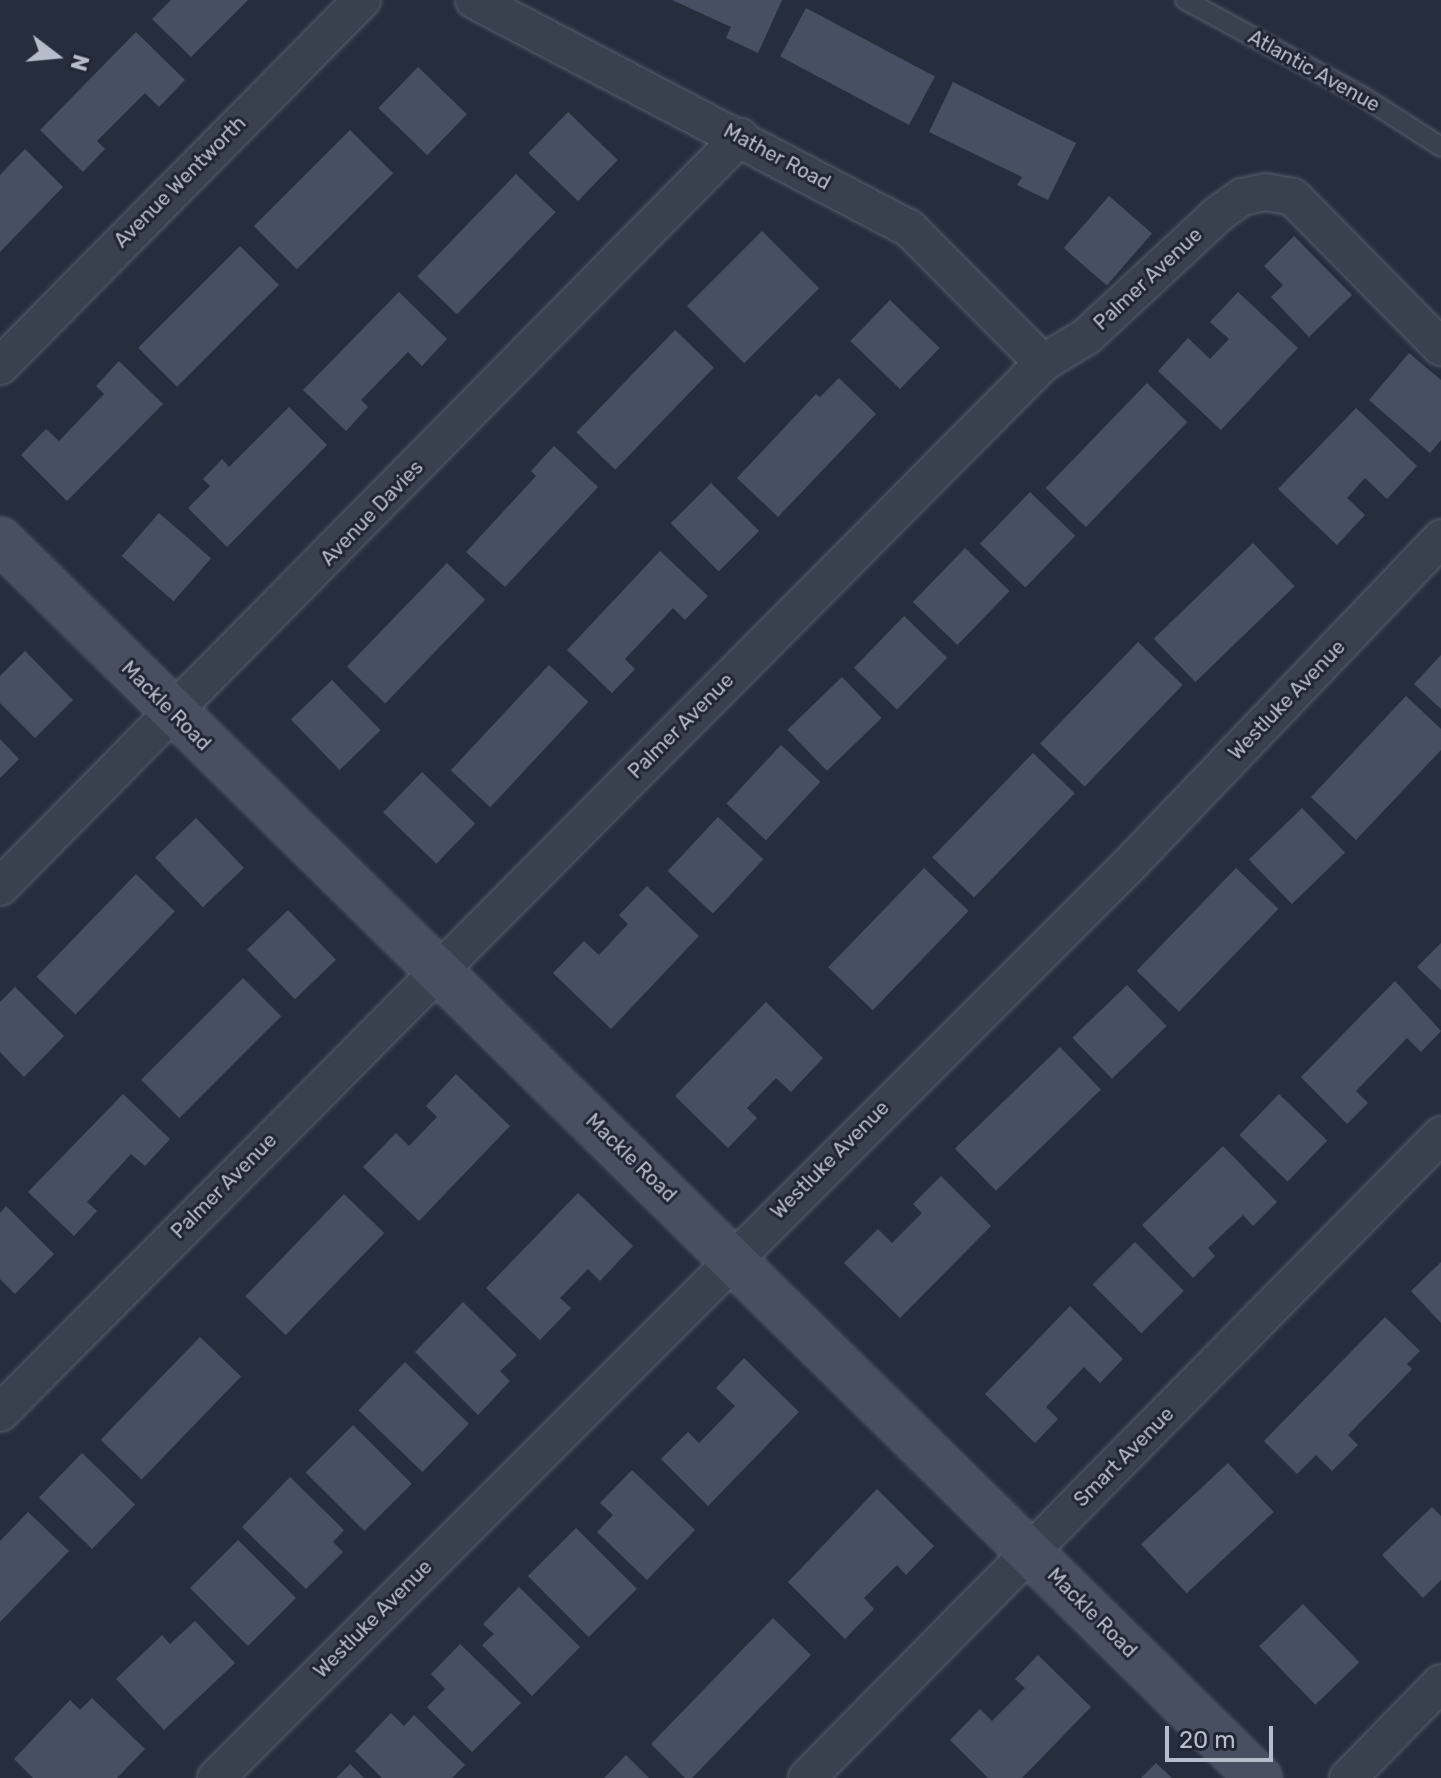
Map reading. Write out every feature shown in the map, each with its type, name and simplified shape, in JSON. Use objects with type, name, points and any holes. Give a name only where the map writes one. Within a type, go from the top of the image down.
[{"type":"street","name":"Avenue Wentworth","points":[[0,366],[362,0]]},
{"type":"street","name":"Mather Road","points":[[474,0],[909,228],[1043,363]]},
{"type":"street","name":"Avenue Davies","points":[[0,887],[174,715],[740,137]]},
{"type":"street","name":"Palmer Avenue","points":[[0,1413],[1043,363],[1087,336],[1217,215],[1242,197],[1265,192],[1293,197],[1441,347]]},
{"type":"street","name":"Westluke Avenue","points":[[216,1778],[732,1257],[1130,864],[1441,538]]},
{"type":"street","name":"Mackle Road","points":[[0,540],[174,715],[732,1257],[1259,1778]]},
{"type":"street","name":"Smart Avenue","points":[[807,1778],[1441,1135]]},
{"type":"street","points":[[1348,1778],[1441,1683]]},
{"type":"lane","name":"Atlantic Avenue","points":[[1185,0],[1362,96],[1441,147]]},
{"type":"building","points":[[171,0],[248,0],[191,57],[152,19]]},
{"type":"building","points":[[672,0],[782,0],[758,53],[726,38],[731,27]]},
{"type":"building","points":[[806,8],[935,77],[909,125],[780,57]]},
{"type":"building","points":[[136,32],[185,80],[159,107],[145,93],[97,141],[105,149],[83,172],[40,130]]},
{"type":"building","points":[[418,67],[467,114],[427,155],[378,108]]},
{"type":"building","points":[[953,82],[1076,143],[1048,200],[1017,185],[1022,177],[929,132]]},
{"type":"building","points":[[568,112],[618,160],[578,201],[528,153]]},
{"type":"building","points":[[350,130],[393,173],[297,269],[254,226]]},
{"type":"building","points":[[25,149],[63,187],[0,252],[0,175]]},
{"type":"building","points":[[516,174],[556,212],[457,314],[417,276]]},
{"type":"building","points":[[1109,196],[1152,233],[1107,285],[1064,248]]},
{"type":"building","points":[[762,231],[819,288],[744,363],[687,306]]},
{"type":"building","points":[[1294,236],[1352,295],[1309,337],[1271,297],[1283,285],[1264,266]]},
{"type":"building","points":[[240,246],[279,285],[177,387],[138,348]]},
{"type":"building","points":[[399,292],[447,339],[422,366],[408,352],[361,400],[368,407],[346,431],[303,390]]},
{"type":"building","points":[[1238,292],[1298,348],[1221,430],[1158,371],[1188,338],[1210,359],[1229,339],[1210,322]]},
{"type":"building","points":[[890,300],[940,348],[900,389],[850,341]]},
{"type":"building","points":[[675,330],[714,368],[615,470],[576,432]]},
{"type":"building","points":[[1409,353],[1441,380],[1441,440],[1430,453],[1369,400]]},
{"type":"building","points":[[119,361],[163,404],[67,501],[21,455],[46,429],[59,441],[104,394],[96,386]]},
{"type":"building","points":[[839,378],[876,414],[778,517],[737,478],[816,394],[820,397]]},
{"type":"building","points":[[1147,383],[1187,422],[1086,527],[1046,488]]},
{"type":"building","points":[[289,407],[327,445],[227,547],[188,508],[210,486],[203,479],[222,459],[229,467]]},
{"type":"building","points":[[1356,408],[1417,466],[1387,499],[1365,478],[1347,498],[1365,515],[1337,545],[1278,489]]},
{"type":"building","points":[[554,446],[598,487],[505,587],[466,552],[536,476],[531,471]]},
{"type":"building","points":[[711,483],[759,531],[719,571],[671,523]]},
{"type":"building","points":[[1030,492],[1075,536],[1025,588],[980,544]]},
{"type":"building","points":[[159,513],[211,558],[174,601],[122,556]]},
{"type":"building","points":[[1253,543],[1295,586],[1195,682],[1154,639]]},
{"type":"building","points":[[965,548],[1010,591],[957,645],[913,602]]},
{"type":"building","points":[[660,551],[708,596],[685,620],[673,608],[625,659],[635,669],[612,693],[567,650]]},
{"type":"building","points":[[447,563],[485,600],[385,703],[347,667]]},
{"type":"building","points":[[904,616],[947,658],[897,709],[854,668]]},
{"type":"building","points":[[1138,642],[1183,685],[1085,786],[1040,743]]},
{"type":"building","points":[[25,651],[73,700],[35,738],[0,703],[0,676]]},
{"type":"building","points":[[1441,655],[1441,709],[1414,684]]},
{"type":"building","points":[[549,665],[588,702],[490,807],[451,770]]},
{"type":"building","points":[[842,677],[882,718],[827,771],[787,730]]},
{"type":"building","points":[[332,680],[381,730],[340,770],[291,720]]},
{"type":"building","points":[[1406,696],[1441,729],[1441,750],[1356,840],[1311,797]]},
{"type":"building","points":[[0,739],[19,759],[0,778]]},
{"type":"building","points":[[781,745],[820,782],[766,840],[726,804]]},
{"type":"building","points":[[1033,753],[1075,793],[974,898],[932,857]]},
{"type":"building","points":[[422,772],[475,823],[436,864],[383,812]]},
{"type":"building","points":[[1302,808],[1345,853],[1292,904],[1249,859]]},
{"type":"building","points":[[718,817],[763,859],[713,913],[668,871]]},
{"type":"building","points":[[196,818],[244,868],[203,907],[155,858]]},
{"type":"building","points":[[924,868],[969,911],[873,1010],[828,967]]},
{"type":"building","points":[[1236,868],[1278,909],[1179,1012],[1137,971]]},
{"type":"building","points":[[136,874],[175,912],[76,1014],[37,977]]},
{"type":"building","points":[[647,886],[699,936],[611,1029],[553,973],[584,941],[599,955],[628,924],[619,915]]},
{"type":"building","points":[[288,910],[336,960],[295,999],[247,950]]},
{"type":"building","points":[[1441,943],[1441,990],[1417,967]]},
{"type":"building","points":[[243,978],[281,1016],[179,1118],[141,1080]]},
{"type":"building","points":[[1395,981],[1441,1031],[1421,1052],[1407,1038],[1356,1091],[1368,1103],[1347,1124],[1301,1077]]},
{"type":"building","points":[[1127,985],[1167,1026],[1112,1079],[1072,1038]]},
{"type":"building","points":[[15,987],[64,1036],[24,1077],[0,1052],[0,1002]]},
{"type":"building","points":[[766,1002],[823,1058],[791,1092],[776,1078],[747,1108],[757,1118],[728,1148],[675,1096]]},
{"type":"building","points":[[1060,1047],[1101,1089],[996,1191],[955,1148]]},
{"type":"building","points":[[456,1074],[510,1126],[419,1221],[363,1167],[396,1133],[409,1146],[437,1117],[426,1106]]},
{"type":"building","points":[[123,1094],[170,1139],[145,1166],[131,1154],[87,1202],[97,1211],[74,1236],[28,1192]]},
{"type":"building","points":[[1279,1094],[1327,1141],[1288,1182],[1239,1135]]},
{"type":"building","points":[[1223,1146],[1277,1202],[1253,1226],[1243,1215],[1208,1248],[1215,1256],[1193,1278],[1142,1225]]},
{"type":"building","points":[[941,1176],[991,1226],[900,1318],[844,1263],[878,1229],[892,1243],[922,1213],[913,1204]]},
{"type":"building","points":[[578,1193],[633,1246],[600,1281],[588,1269],[560,1298],[571,1308],[540,1340],[486,1288]]},
{"type":"building","points":[[344,1194],[384,1233],[286,1335],[245,1296]]},
{"type":"building","points":[[6,1206],[54,1254],[15,1294],[0,1279],[0,1213]]},
{"type":"building","points":[[1135,1242],[1184,1291],[1141,1333],[1093,1284]]},
{"type":"building","points":[[1441,1262],[1441,1323],[1411,1291]]},
{"type":"building","points":[[463,1302],[517,1355],[500,1371],[510,1381],[478,1415],[415,1352]]},
{"type":"building","points":[[1070,1306],[1123,1359],[1100,1383],[1084,1367],[1046,1407],[1058,1419],[1035,1443],[985,1394]]},
{"type":"building","points":[[1385,1317],[1420,1351],[1407,1364],[1412,1369],[1348,1435],[1358,1445],[1332,1471],[1316,1455],[1297,1474],[1264,1441]]},
{"type":"building","points":[[200,1337],[241,1377],[142,1479],[101,1440]]},
{"type":"building","points":[[744,1358],[799,1412],[708,1506],[661,1459],[688,1432],[699,1443],[735,1406],[716,1388]]},
{"type":"building","points":[[405,1362],[469,1424],[422,1472],[358,1410]]},
{"type":"building","points":[[353,1425],[412,1484],[364,1531],[306,1472]]},
{"type":"building","points":[[82,1453],[135,1504],[92,1549],[39,1498]]},
{"type":"building","points":[[1228,1463],[1274,1512],[1187,1593],[1141,1544]]},
{"type":"building","points":[[632,1470],[695,1530],[647,1580],[597,1532],[613,1515],[600,1503]]},
{"type":"building","points":[[290,1477],[344,1530],[333,1542],[343,1552],[306,1589],[242,1527]]},
{"type":"building","points":[[877,1489],[934,1546],[906,1575],[897,1565],[864,1598],[874,1609],[845,1639],[788,1582]]},
{"type":"building","points":[[1432,1507],[1441,1516],[1441,1580],[1423,1598],[1382,1555]]},
{"type":"building","points":[[28,1512],[69,1551],[0,1622],[0,1541]]},
{"type":"building","points":[[576,1528],[637,1589],[589,1637],[528,1576]]},
{"type":"building","points":[[238,1540],[296,1598],[248,1646],[190,1588]]},
{"type":"building","points":[[519,1587],[580,1647],[532,1696],[482,1645],[494,1634],[483,1624]]},
{"type":"building","points":[[1303,1604],[1359,1662],[1315,1705],[1259,1646]]},
{"type":"building","points":[[773,1618],[811,1655],[692,1778],[685,1778],[651,1744]]},
{"type":"building","points":[[195,1621],[235,1663],[164,1730],[116,1679],[162,1635],[170,1644]]},
{"type":"building","points":[[460,1644],[521,1703],[472,1752],[427,1707],[445,1689],[431,1674]]},
{"type":"building","points":[[1038,1655],[1091,1707],[1022,1778],[988,1778],[950,1740],[980,1709],[992,1721],[1025,1688],[1015,1679]]},
{"type":"building","points":[[92,1698],[145,1749],[117,1778],[33,1778],[14,1759],[70,1700],[80,1710]]},
{"type":"building","points":[[391,1713],[404,1726],[414,1715],[465,1765],[452,1778],[382,1778],[355,1751]]},
{"type":"building","points":[[626,1755],[649,1778],[604,1778]]},
{"type":"building","points":[[1156,1763],[1172,1778],[1141,1778]]},
{"type":"building","points":[[350,1764],[364,1778],[336,1778]]}]
